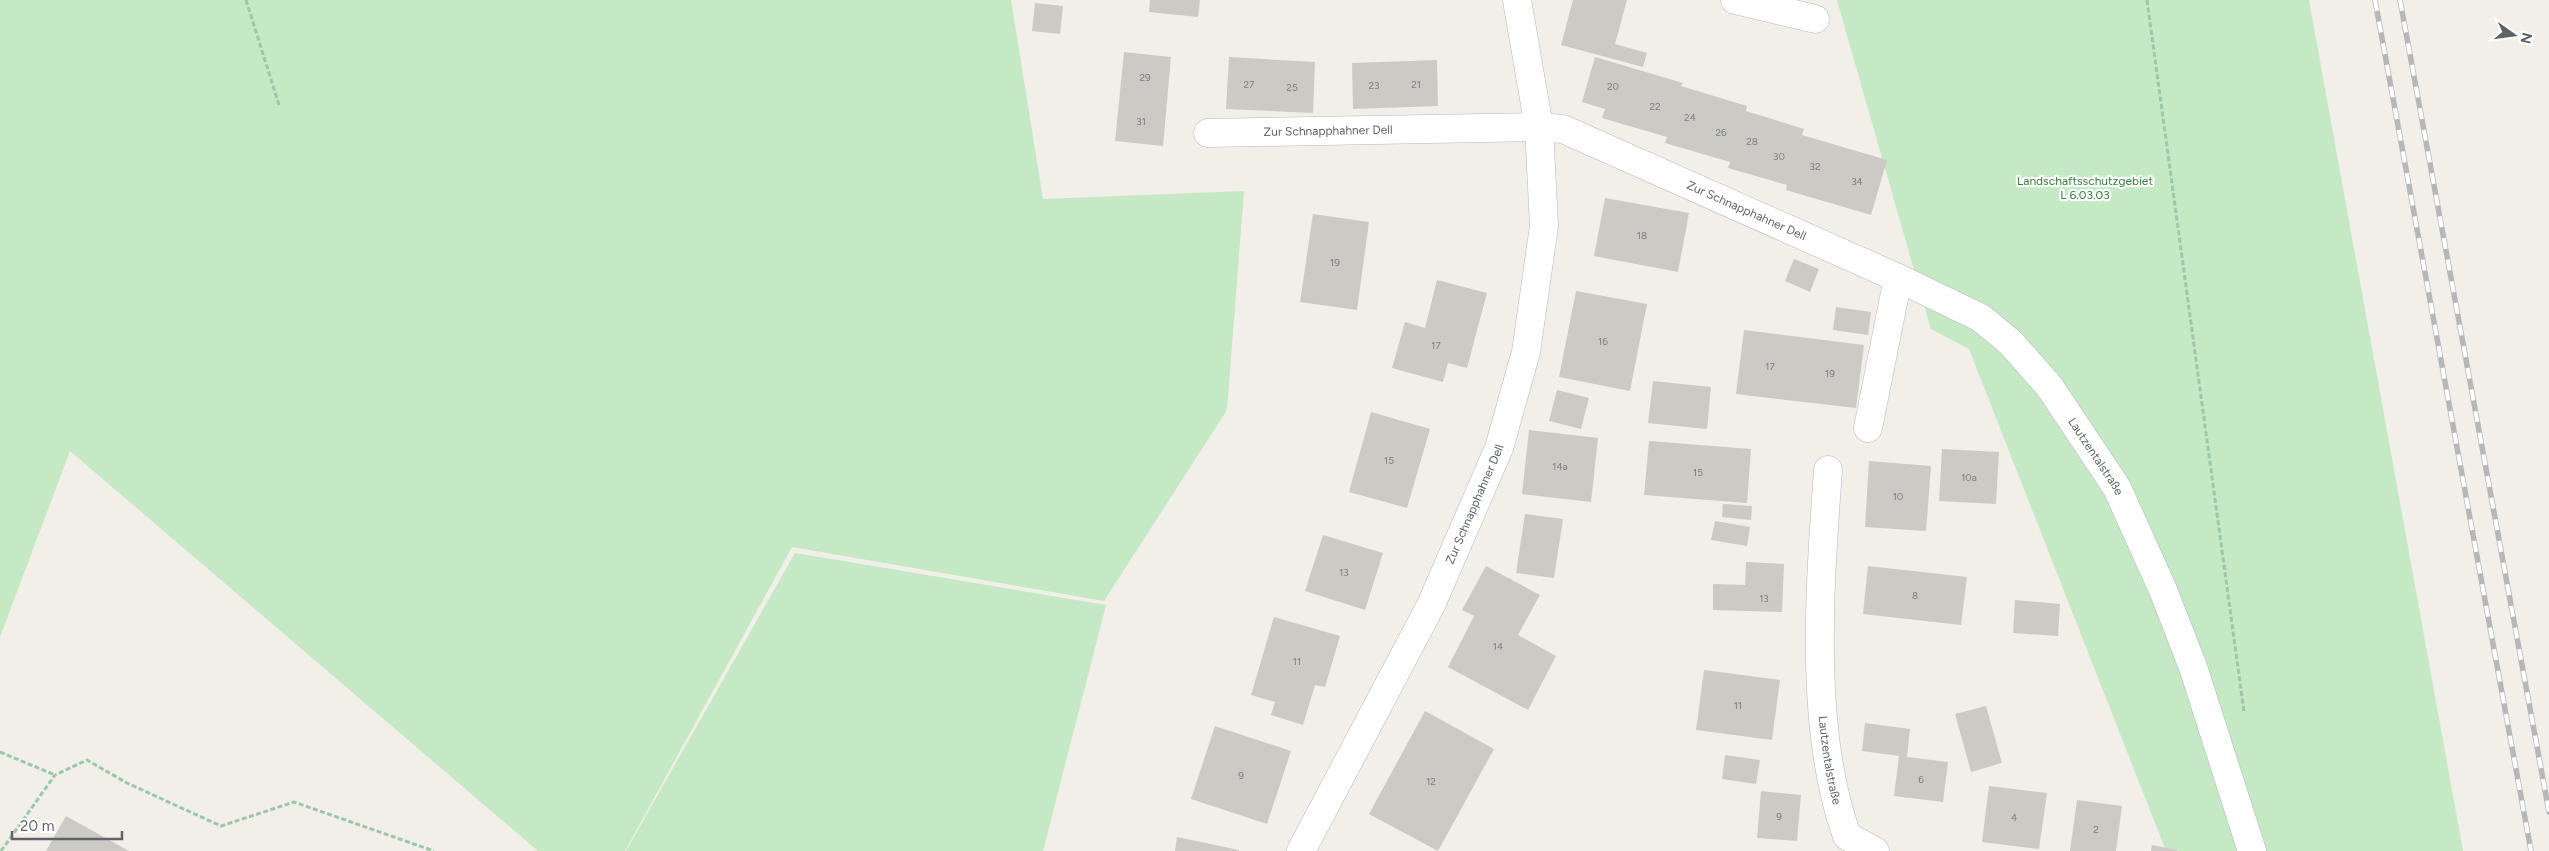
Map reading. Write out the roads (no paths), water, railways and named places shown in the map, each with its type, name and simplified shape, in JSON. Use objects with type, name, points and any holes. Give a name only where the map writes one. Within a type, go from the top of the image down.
[{"type":"street","name":"Zur Schnapphahner Dell","points":[[1301,851],[1431,605],[1500,448],[1526,352],[1544,226],[1538,127],[1517,0]]},
{"type":"street","points":[[1735,0],[1815,19]]},
{"type":"street","name":"Zur Schnapphahner Dell","points":[[1208,133],[1538,127],[1563,129],[1898,278]]},
{"type":"street","points":[[1868,428],[1898,278]]},
{"type":"street","name":"Lautzentalstraße","points":[[1898,278],[1981,318],[2011,344],[2049,386],[2117,488],[2163,590],[2194,668],[2252,851]]},
{"type":"street","name":"Lautzentalstraße","points":[[1828,470],[1820,583],[1822,699],[1831,783],[1847,836],[1875,851]]},
{"type":"railway","points":[[2375,0],[2531,851]]},
{"type":"railway","points":[[2400,0],[2549,812]]},
{"type":"park label","name":"Landschaftsschutzgebiet L 6.03.03","points":[[2085,188]]}]
